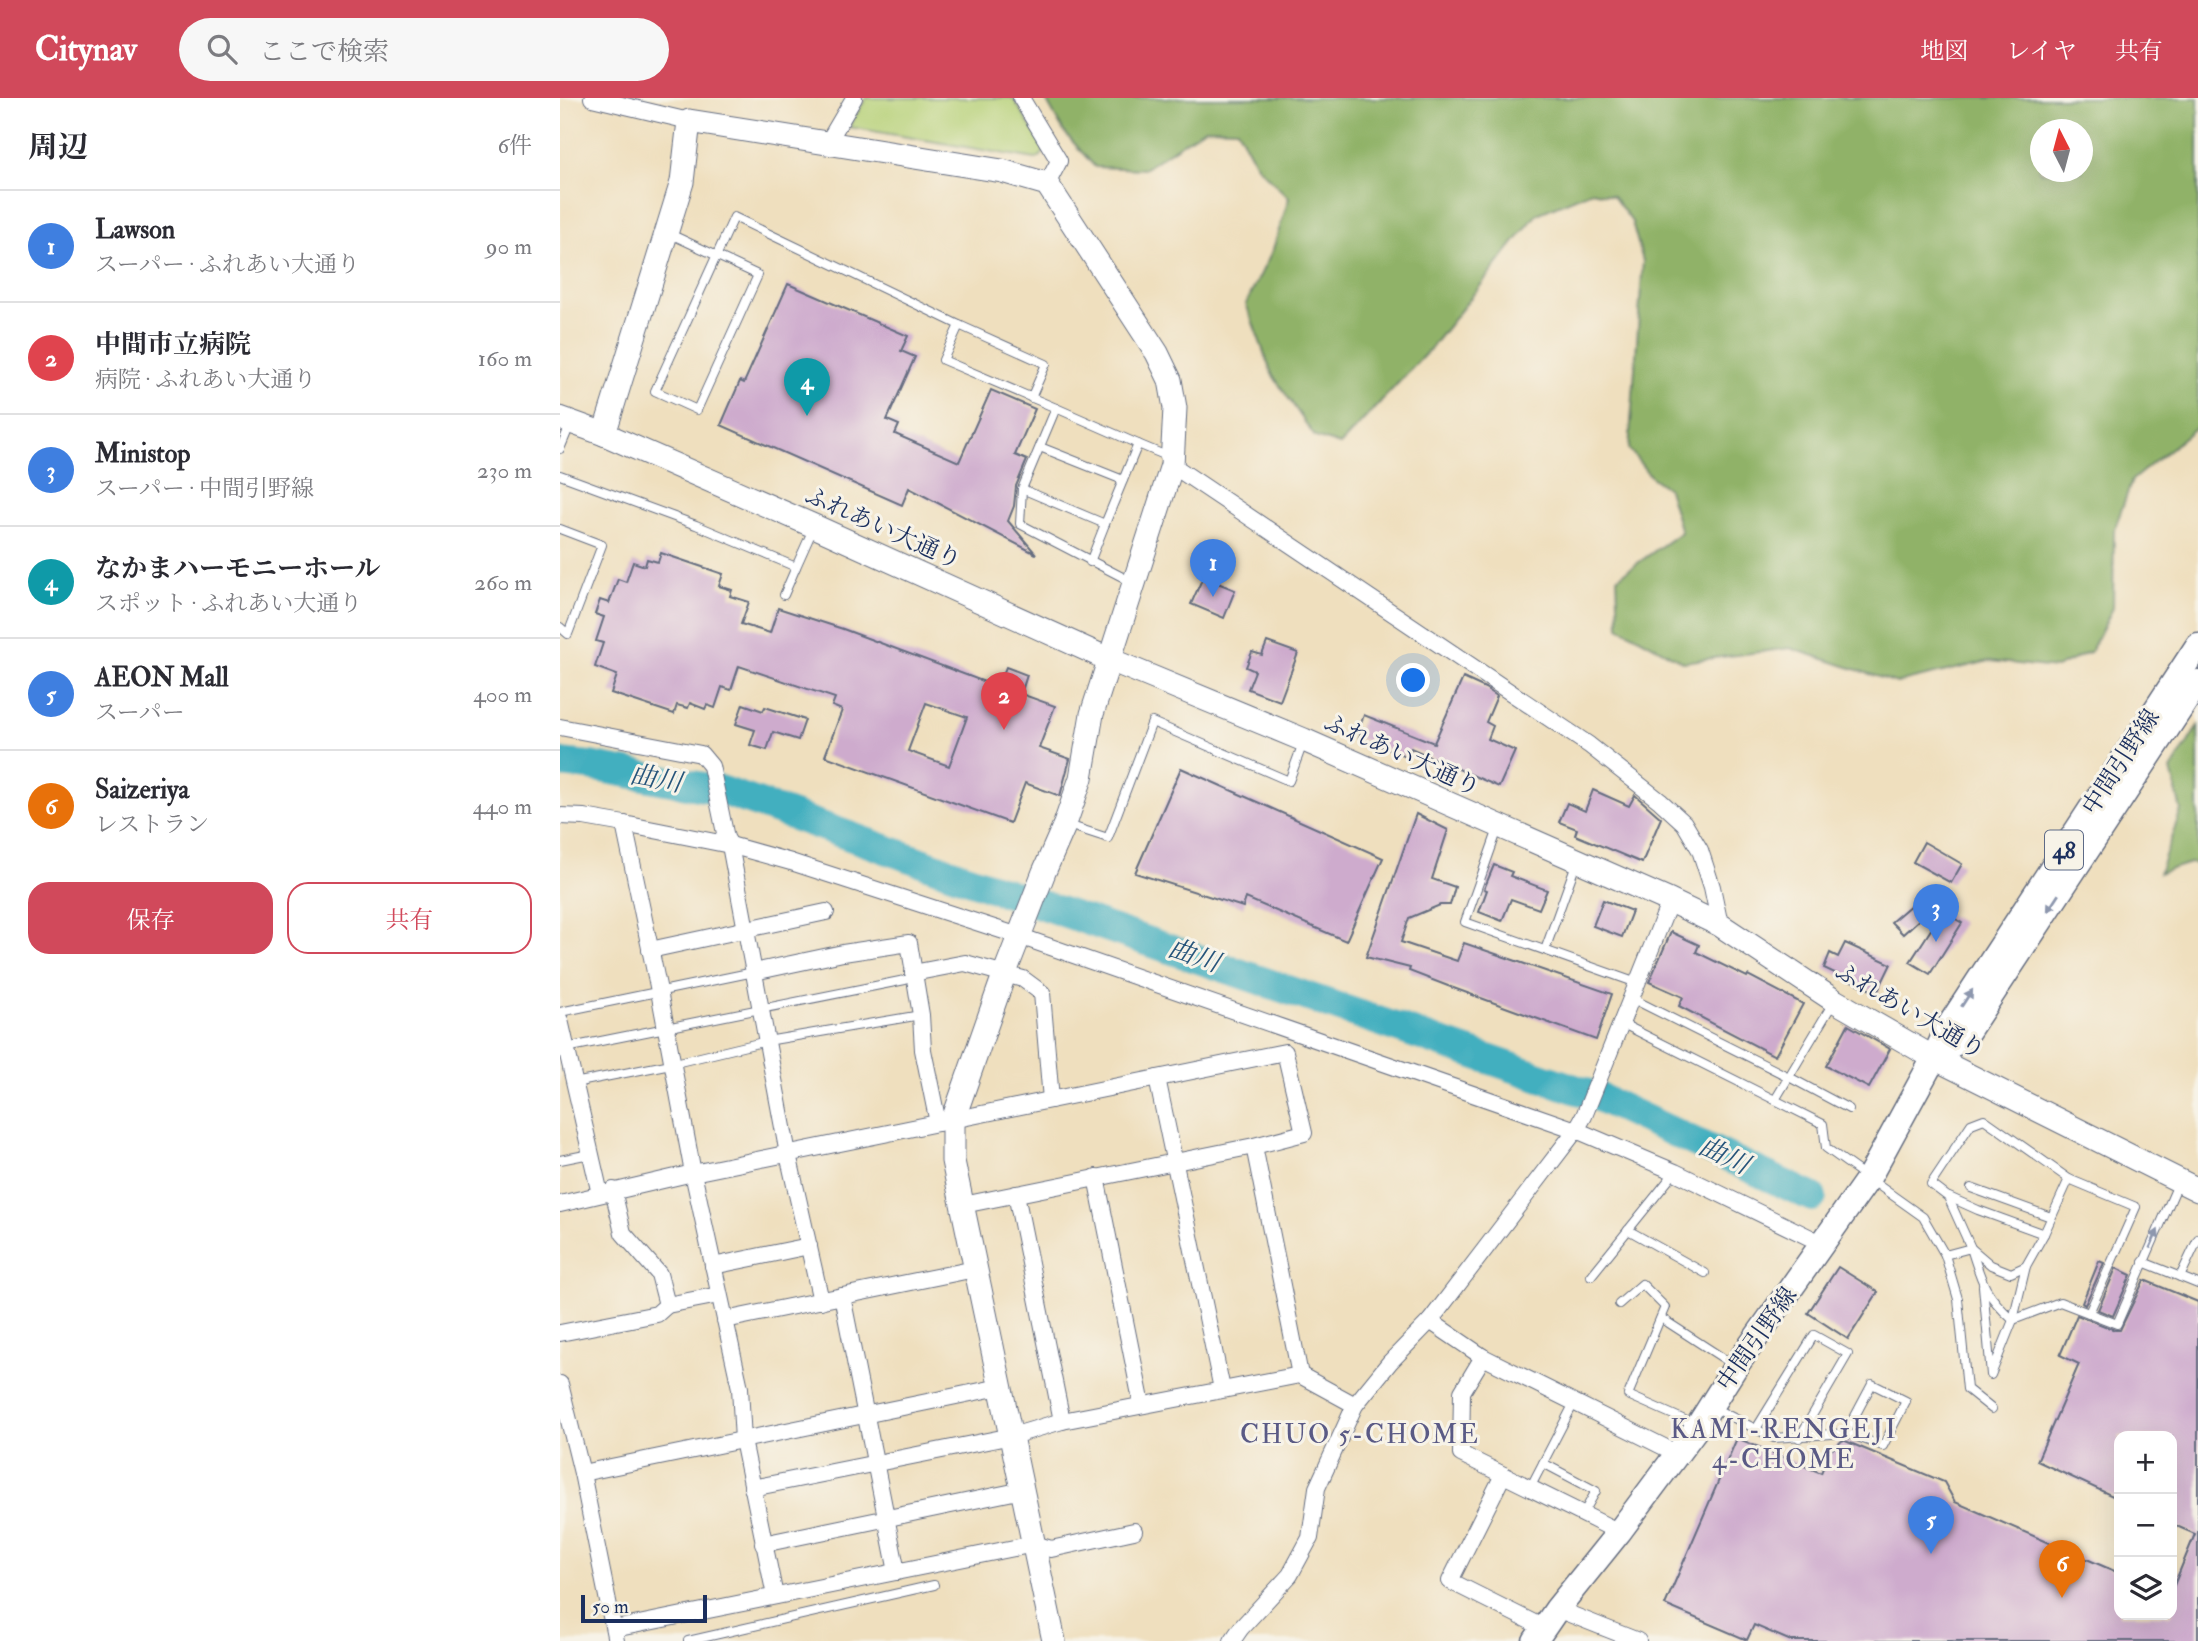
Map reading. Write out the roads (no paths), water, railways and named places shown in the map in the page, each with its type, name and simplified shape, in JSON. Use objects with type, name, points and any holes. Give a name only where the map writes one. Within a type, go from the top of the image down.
[{"type":"main road","name":"中間引野線","points":[[1545,1626],[1678,1454],[1736,1366],[1862,1187],[1934,1058],[1947,1029],[2198,645]]},
{"type":"main road","name":"中間引野線","points":[[1934,1058],[1965,1038],[2198,682]]},
{"type":"street","points":[[592,98],[689,121],[1002,171],[1047,184],[1157,353],[1170,380],[1175,408],[1172,461],[1092,714],[1080,778],[1065,824],[946,1121]]},
{"type":"street","points":[[827,144],[854,98]]},
{"type":"street","points":[[1021,98],[1059,161],[1047,184]]},
{"type":"street","points":[[604,434],[682,182],[689,121]]},
{"type":"street","name":"ふれあい大通り","points":[[565,420],[604,434],[1108,659],[1304,740],[1670,901],[1720,925],[1835,1001],[1934,1058],[2189,1186]]},
{"type":"street","points":[[1172,461],[1590,745],[1660,801],[1684,823],[1700,850],[1720,925]]},
{"type":"street","points":[[560,727],[701,754],[711,766],[746,930],[788,1154],[821,1301]]},
{"type":"street","points":[[560,816],[584,817],[728,842],[1022,929],[1580,1123],[1675,1172],[1826,1240]]},
{"type":"street","points":[[624,824],[693,1173],[740,1388],[743,1440],[775,1596]]},
{"type":"street","points":[[1232,1641],[1290,1576],[1310,1538],[1317,1488],[1354,1405],[1390,1362],[1430,1321],[1580,1123],[1670,901]]},
{"type":"street","points":[[650,950],[826,912]]},
{"type":"street","points":[[754,972],[843,953],[909,943],[909,976],[921,1015],[923,1049],[946,1121],[1054,1641]]},
{"type":"street","points":[[909,976],[965,963],[1023,979],[1042,993],[1051,1100]]},
{"type":"street","points":[[560,1020],[569,1077],[590,1154],[623,1233],[659,1274],[667,1305]]},
{"type":"street","points":[[560,1203],[693,1173],[1285,1052],[1304,1133],[1254,1146],[962,1205]]},
{"type":"street","points":[[1157,1078],[1222,1390]]},
{"type":"street","points":[[1254,1146],[1300,1375]]},
{"type":"street","points":[[1096,1178],[1142,1405]]},
{"type":"street","points":[[1016,1194],[1062,1421]]},
{"type":"street","points":[[713,1266],[809,1247]]},
{"type":"street","points":[[725,1320],[975,1269]]},
{"type":"street","points":[[560,1333],[657,1314],[667,1305],[719,1295]]},
{"type":"street","points":[[842,1296],[897,1572]]},
{"type":"street","points":[[1430,1321],[1483,1357],[1678,1454]]},
{"type":"street","points":[[1483,1357],[1462,1392],[1461,1454],[1619,1532]]},
{"type":"street","points":[[752,1488],[1012,1436],[1062,1421],[1300,1375],[1354,1405]]},
{"type":"street","points":[[560,1384],[566,1428],[582,1473],[615,1635],[775,1596],[1034,1544],[1051,1549],[1134,1531]]},
{"type":"street","points":[[582,1473],[1000,1387]]},
{"type":"street","points":[[1503,1475],[1450,1581],[1545,1626],[1638,1641]]},
{"type":"street","points":[[763,1544],[1023,1490]]},
{"type":"lane","points":[[666,232],[716,255],[758,275],[697,410],[655,391],[716,255],[734,217],[1046,364],[1031,398]]},
{"type":"lane","points":[[959,325],[943,360],[1172,461]]},
{"type":"lane","points":[[1056,408],[1022,489],[1020,524],[1132,582]]},
{"type":"lane","points":[[560,449],[565,420]]},
{"type":"lane","points":[[1090,562],[1138,444]]},
{"type":"lane","points":[[1040,447],[1123,480]]},
{"type":"lane","points":[[560,475],[696,525],[796,566]]},
{"type":"lane","points":[[1022,489],[1105,524]]},
{"type":"lane","points":[[784,595],[814,526]]},
{"type":"lane","points":[[560,541],[562,530],[602,545],[568,634],[560,627]]},
{"type":"lane","points":[[1065,824],[1108,838],[1152,723],[1289,781],[1304,740]]},
{"type":"lane","points":[[1499,826],[1465,922],[1545,950],[1634,991],[1849,1109]]},
{"type":"lane","points":[[1545,950],[1577,860]]},
{"type":"lane","points":[[560,1012],[754,972]]},
{"type":"lane","points":[[566,1048],[909,976]]},
{"type":"lane","points":[[1775,1100],[1835,1001]]},
{"type":"lane","points":[[569,1077],[671,1064],[767,1041],[921,1015]]},
{"type":"lane","points":[[1621,1024],[1823,1124],[1826,1147],[1862,1187],[1923,1217],[1945,1255],[1958,1299],[1967,1390],[1992,1409]]},
{"type":"lane","points":[[2044,1234],[1948,1197],[1931,1184],[1972,1124],[1984,1119],[2069,1179],[2136,1207],[2089,1313]]},
{"type":"lane","points":[[560,1160],[590,1154]]},
{"type":"lane","points":[[1591,1276],[1675,1172]]},
{"type":"lane","points":[[1948,1197],[1971,1248],[1983,1285],[1991,1375],[2012,1321],[2026,1266],[2069,1179]]},
{"type":"lane","points":[[2012,1321],[2060,1302],[2117,1324],[2143,1262],[2189,1186]]},
{"type":"lane","points":[[1971,1188],[2050,1217]]},
{"type":"lane","points":[[1628,1230],[1705,1273]]},
{"type":"lane","points":[[2180,1277],[2198,1239]]},
{"type":"lane","points":[[1945,1255],[1971,1248]]},
{"type":"lane","points":[[1971,1248],[1992,1265],[2011,1273],[2026,1266]]},
{"type":"lane","points":[[2143,1262],[2198,1284]]},
{"type":"lane","points":[[1619,1304],[1642,1284],[1665,1307],[1628,1395],[1756,1429],[1774,1438],[1846,1433],[1883,1446],[1906,1401],[1872,1384],[1846,1433]]},
{"type":"lane","points":[[1983,1285],[1997,1306],[2012,1321]]},
{"type":"lane","points":[[1661,1318],[1736,1366]]},
{"type":"lane","points":[[1756,1429],[1814,1335],[1847,1354],[1799,1438]]},
{"type":"lane","points":[[1530,1488],[1574,1404]]},
{"type":"lane","points":[[1543,1463],[1595,1491],[1583,1514]]},
{"type":"lane","points":[[688,1641],[934,1585]]},
{"type":"waterway","name":"曲川","points":[[560,763],[720,790],[746,799],[1016,896],[1598,1097],[1812,1197]]},
{"type":"place","name":"なかまハーモニーホール","points":[[807,416]]},
{"type":"place","name":"Lawson","points":[[1213,597]]},
{"type":"place","name":"中間市立病院","points":[[1004,730]]},
{"type":"place","name":"Ministop","points":[[1936,942]]},
{"type":"place","name":"AEON Mall","points":[[1931,1554]]},
{"type":"place","name":"Saizeriya","points":[[2062,1598]]},
{"type":"district","name":"CHUO 5-CHOME","points":[[1360,1435]]},
{"type":"district","name":"KAMI-RENGEJI 4-CHOME","points":[[1784,1445]]}]
